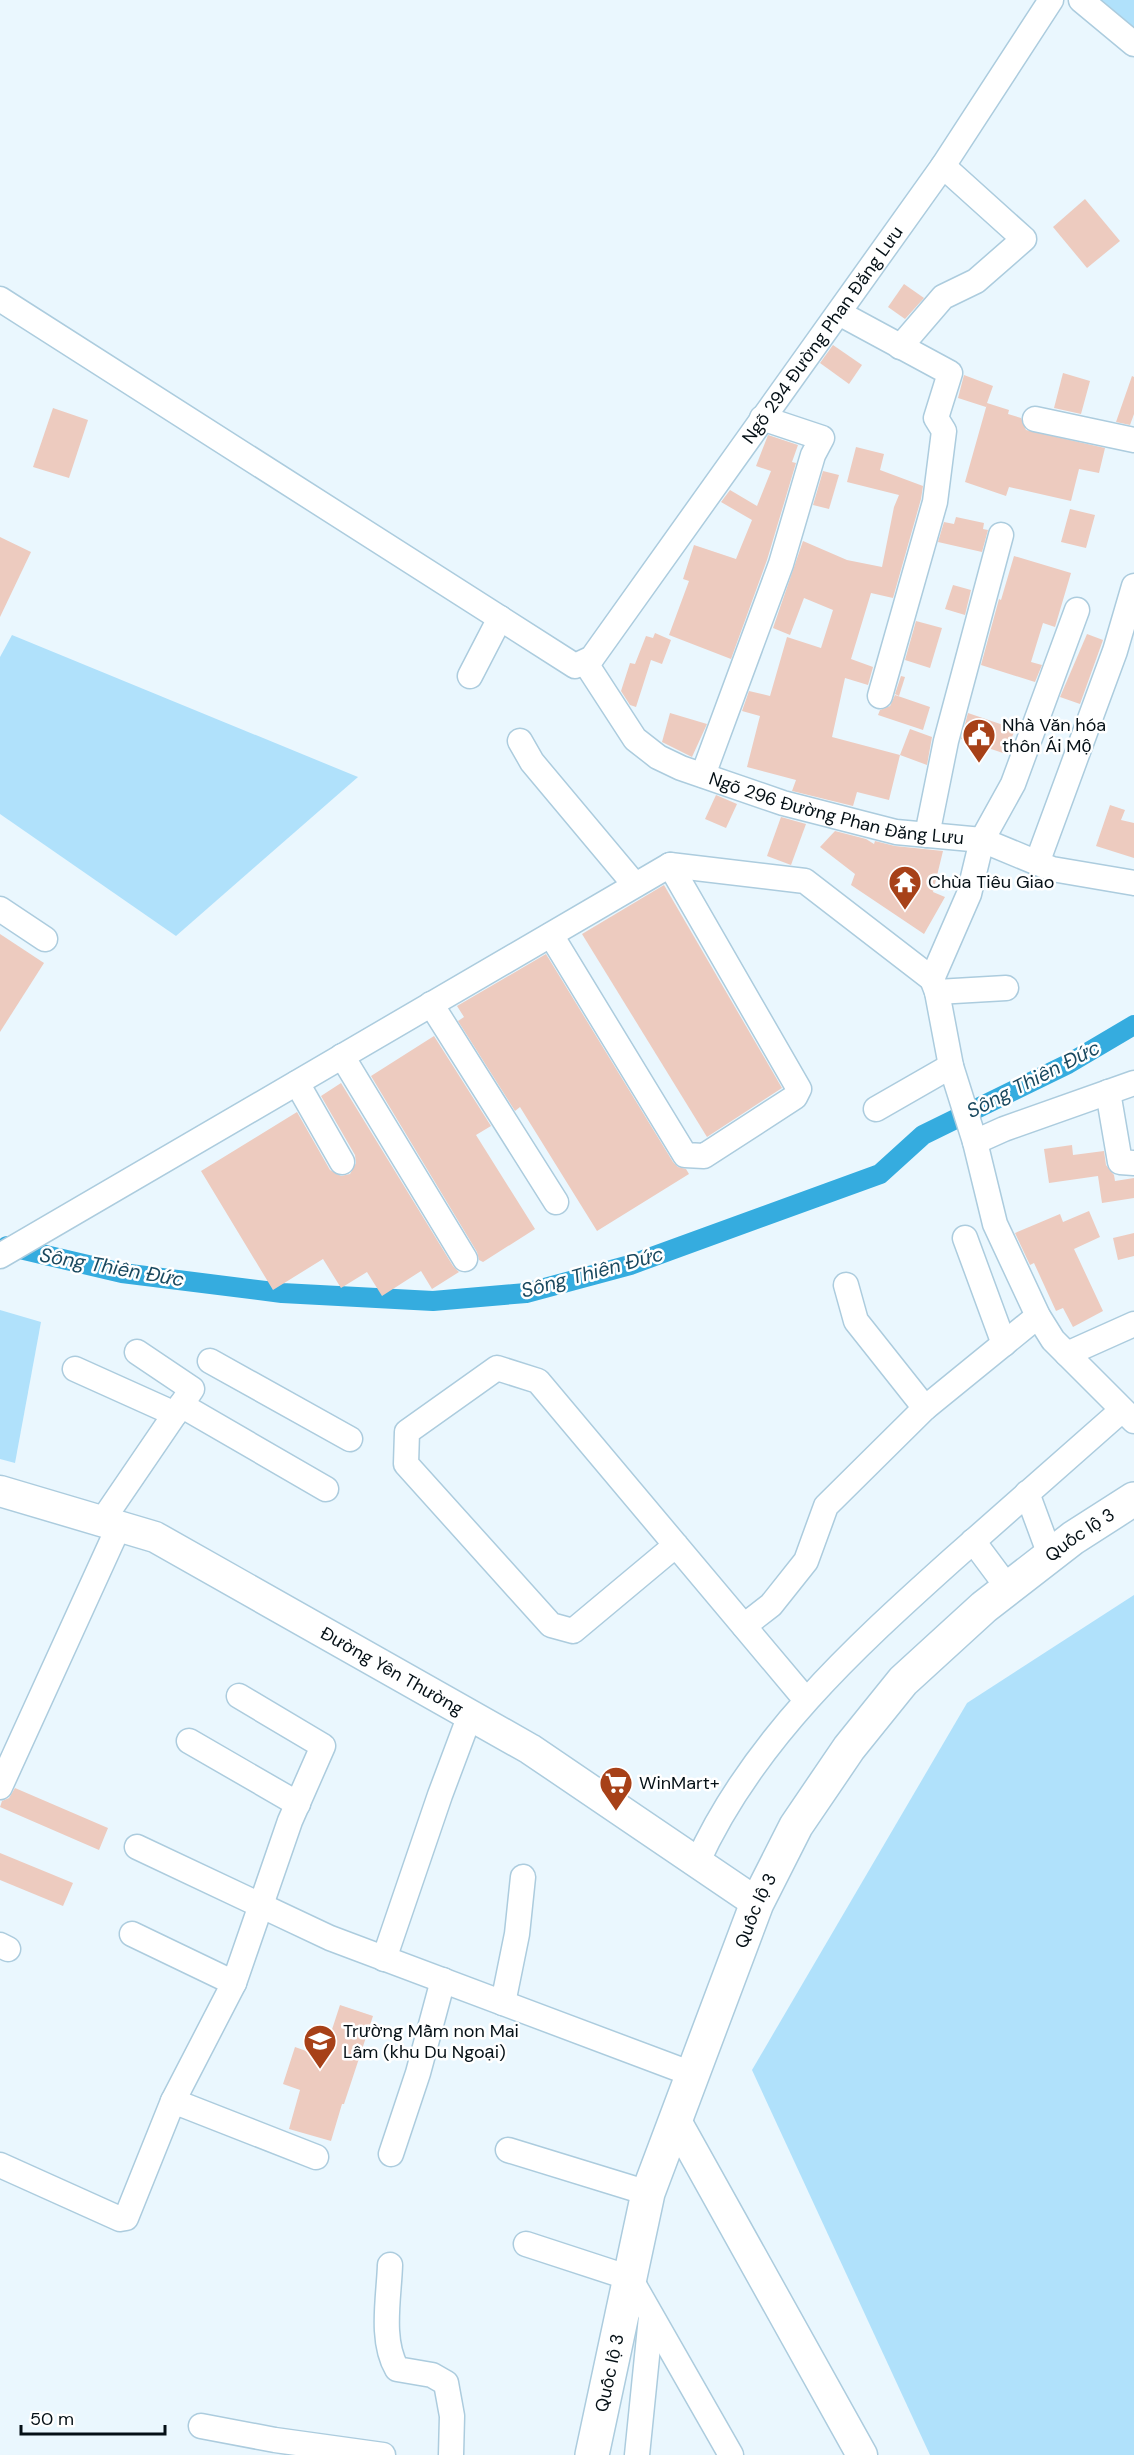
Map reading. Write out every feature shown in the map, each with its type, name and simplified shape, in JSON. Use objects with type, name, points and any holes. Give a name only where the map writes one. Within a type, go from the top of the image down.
[{"type":"highway","name":"Quốc lộ 3","points":[[592,2455],[648,2193],[757,1903],[796,1826],[849,1748],[903,1681],[1008,1588],[1073,1538],[1134,1499]]},
{"type":"main road","name":"Đường Yên Thường","points":[[0,1491],[155,1537],[530,1749],[757,1903]]},
{"type":"main road","points":[[676,2121],[862,2455]]},
{"type":"street","name":"Ngõ 294 Đường Phan Đăng Lưu","points":[[585,662],[592,658],[943,166],[1051,0]]},
{"type":"street","points":[[1082,0],[1134,44]]},
{"type":"street","points":[[900,347],[943,297],[976,281],[1023,239],[943,166]]},
{"type":"street","points":[[0,299],[575,666],[585,662]]},
{"type":"street","points":[[839,313],[950,373],[936,418],[944,431],[935,502],[880,696]]},
{"type":"street","points":[[703,776],[781,564],[813,455],[822,438],[762,417]]},
{"type":"street","points":[[1035,418],[1134,440]]},
{"type":"street","points":[[927,835],[946,741],[1001,535]]},
{"type":"street","points":[[1037,863],[1115,651],[1134,586]]},
{"type":"street","points":[[697,1863],[714,1825],[738,1787],[806,1700],[894,1612],[1027,1493],[1128,1415],[1053,1340],[1038,1316],[995,1224],[975,1141],[952,1070],[934,985],[969,894],[982,840],[1013,784],[1077,610]]},
{"type":"street","points":[[470,676],[500,618]]},
{"type":"street","name":"Ngõ 296 Đường Phan Đăng Lưu","points":[[585,662],[635,739],[658,757],[703,776],[783,803],[896,832],[982,840],[1052,869],[1134,883]]},
{"type":"street","points":[[520,741],[532,762],[635,885]]},
{"type":"street","points":[[551,934],[685,1155],[704,1156],[795,1097],[799,1089],[670,865]]},
{"type":"street","points":[[0,1256],[670,865],[806,881],[934,985],[1006,988]]},
{"type":"street","points":[[0,909],[45,939]]},
{"type":"street","points":[[431,1004],[556,1202]]},
{"type":"street","points":[[342,1056],[465,1259]]},
{"type":"street","points":[[876,1109],[952,1070]]},
{"type":"street","points":[[297,1083],[342,1162]]},
{"type":"street","points":[[975,1141],[1134,1083]]},
{"type":"street","points":[[1108,1092],[1120,1162],[1134,1163]]},
{"type":"street","points":[[965,1238],[1004,1344]]},
{"type":"street","points":[[846,1285],[856,1321],[925,1408]]},
{"type":"street","points":[[744,1626],[771,1605],[806,1561],[826,1506],[925,1408],[1038,1316]]},
{"type":"street","points":[[1066,1354],[1134,1324]]},
{"type":"street","points":[[137,1352],[183,1403]]},
{"type":"street","points":[[0,1787],[110,1524],[213,1356],[350,1439]]},
{"type":"street","points":[[676,1545],[573,1631],[551,1625],[406,1464],[408,1432],[497,1368],[538,1381],[676,1545],[806,1700]]},
{"type":"street","points":[[75,1369],[183,1403],[326,1489]]},
{"type":"street","points":[[1027,1493],[1050,1556]]},
{"type":"street","points":[[973,1542],[1008,1588]]},
{"type":"street","points":[[0,2165],[120,2219],[126,2218],[173,2101],[234,1983],[298,1804],[323,1746],[239,1696]]},
{"type":"street","points":[[384,1959],[470,1715]]},
{"type":"street","points":[[189,1741],[298,1804]]},
{"type":"street","points":[[136,1846],[330,1938],[692,2074]]},
{"type":"street","points":[[503,2003],[517,1934],[522,1877]]},
{"type":"street","points":[[132,1934],[234,1983]]},
{"type":"street","points":[[391,2154],[418,2073],[443,1980]]},
{"type":"street","points":[[173,2101],[316,2157]]},
{"type":"street","points":[[508,2150],[648,2193]]},
{"type":"street","points":[[526,2244],[630,2278],[731,2455]]},
{"type":"street","points":[[390,2265],[388,2333],[390,2353],[398,2369],[432,2375],[446,2383],[452,2416],[451,2455]]},
{"type":"street","points":[[637,2455],[651,2317]]},
{"type":"street","points":[[201,2426],[274,2447],[383,2455]]},
{"type":"shaded area","points":[[1081,0],[1134,0],[1134,44]]},
{"type":"shaded area","points":[[12,635],[358,777],[176,936],[0,814],[0,657]]},
{"type":"shaded area","points":[[0,1310],[41,1322],[15,1463],[0,1459]]},
{"type":"shaded area","points":[[1134,1595],[1134,2455],[930,2455],[752,2070],[967,1703]]},
{"type":"building","points":[[1085,199],[1120,241],[1087,268],[1053,227]]},
{"type":"building","points":[[904,284],[924,298],[905,319],[888,307]]},
{"type":"building","points":[[833,345],[862,365],[849,384],[820,363]]},
{"type":"building","points":[[1063,373],[1090,381],[1081,414],[1054,408]]},
{"type":"building","points":[[964,375],[993,386],[987,403],[1009,410],[1008,414],[1021,418],[1026,430],[1105,448],[1099,473],[1079,469],[1071,501],[1009,487],[1006,496],[965,482],[987,404],[986,407],[958,398]]},
{"type":"building","points":[[1132,376],[1134,377],[1134,414],[1130,425],[1116,422]]},
{"type":"building","points":[[53,408],[88,420],[69,478],[33,467]]},
{"type":"building","points":[[768,435],[798,445],[792,462],[796,463],[767,560],[731,659],[669,635],[689,581],[683,579],[694,545],[736,559],[752,520],[721,502],[730,490],[757,506],[771,471],[756,466]]},
{"type":"building","points":[[856,447],[884,454],[880,470],[923,486],[893,598],[871,593],[851,659],[873,667],[868,685],[845,678],[832,737],[900,755],[889,800],[857,792],[853,806],[792,791],[796,780],[747,767],[760,716],[742,711],[749,691],[770,696],[787,637],[821,648],[833,610],[804,598],[790,635],[773,628],[803,541],[847,560],[882,567],[894,507],[899,495],[847,482]]},
{"type":"building","points":[[823,471],[839,475],[829,509],[813,505]]},
{"type":"building","points":[[1070,509],[1095,515],[1086,548],[1061,542]]},
{"type":"building","points":[[956,517],[984,523],[983,529],[988,530],[982,552],[938,542],[944,522],[954,524]]},
{"type":"building","points":[[0,537],[31,552],[0,617]]},
{"type":"building","points":[[1014,556],[1071,573],[1055,627],[1043,623],[1031,662],[1042,665],[1035,682],[981,665],[999,599],[1001,600]]},
{"type":"building","points":[[953,585],[971,590],[965,615],[945,609]]},
{"type":"building","points":[[916,621],[942,628],[930,668],[905,660]]},
{"type":"building","points":[[655,633],[671,640],[662,664],[651,660],[636,707],[630,705],[621,691],[630,663],[635,664],[646,636],[653,638]]},
{"type":"building","points":[[1087,634],[1103,640],[1080,704],[1060,697]]},
{"type":"building","points":[[901,676],[905,677],[899,696],[895,694]]},
{"type":"building","points":[[895,695],[930,707],[923,730],[878,715],[880,710],[890,706]]},
{"type":"building","points":[[670,713],[707,724],[692,757],[662,742]]},
{"type":"building","points":[[968,713],[1015,729],[1006,754],[961,739]]},
{"type":"building","points":[[910,729],[932,737],[927,765],[900,755]]},
{"type":"building","points":[[716,795],[737,804],[726,828],[705,819]]},
{"type":"building","points":[[1110,805],[1125,810],[1121,820],[1134,823],[1134,858],[1096,846]]},
{"type":"building","points":[[781,817],[806,824],[791,865],[767,856]]},
{"type":"building","points":[[835,831],[866,839],[874,844],[875,841],[895,846],[943,851],[933,892],[945,897],[924,934],[851,885],[855,874],[820,847]]},
{"type":"building","points":[[664,885],[782,1088],[707,1137],[582,934]]},
{"type":"building","points":[[0,934],[44,963],[0,1032]]},
{"type":"building","points":[[546,954],[673,1162],[678,1167],[686,1169],[689,1174],[597,1231],[520,1107],[515,1111],[458,1021],[464,1017],[457,1006]]},
{"type":"building","points":[[434,1036],[491,1126],[476,1135],[535,1229],[483,1262],[479,1260],[477,1252],[371,1076]]},
{"type":"building","points":[[341,1083],[453,1266],[459,1272],[432,1289],[421,1271],[382,1296],[367,1272],[341,1288],[323,1259],[273,1290],[201,1171],[297,1112],[330,1170],[341,1176],[350,1174],[356,1163],[355,1155],[321,1096]]},
{"type":"building","points":[[1072,1145],[1073,1155],[1104,1151],[1106,1165],[1114,1175],[1115,1181],[1134,1178],[1134,1198],[1102,1203],[1098,1176],[1049,1183],[1044,1149]]},
{"type":"building","points":[[1089,1211],[1100,1237],[1074,1249],[1103,1311],[1073,1327],[1063,1308],[1056,1311],[1034,1263],[1030,1265],[1015,1233],[1060,1214],[1063,1222]]},
{"type":"building","points":[[1134,1233],[1134,1256],[1118,1260],[1113,1238]]},
{"type":"building","points":[[15,1788],[108,1828],[99,1850],[0,1807],[2,1801],[9,1798]]},
{"type":"building","points":[[0,1853],[73,1883],[63,1906],[0,1880]]},
{"type":"building","points":[[340,2005],[373,2016],[331,2141],[289,2129],[300,2090],[283,2084],[295,2047],[323,2057]]},
{"type":"waterway","name":"Sông Thiên Đức","points":[[7,1246],[122,1273],[282,1293],[433,1301],[526,1293],[630,1265],[880,1174],[923,1135],[1068,1064],[1134,1025]]},
{"type":"place","name":"Nhà Văn hóa thôn Ái Mộ","points":[[979,764]]},
{"type":"place","name":"Chùa Tiêu Giao","points":[[905,911]]},
{"type":"place","name":"WinMart+","points":[[616,1812]]},
{"type":"place","name":"Trường Mầm non Mai Lâm (khu Du Ngoại)","points":[[320,2070]]}]
